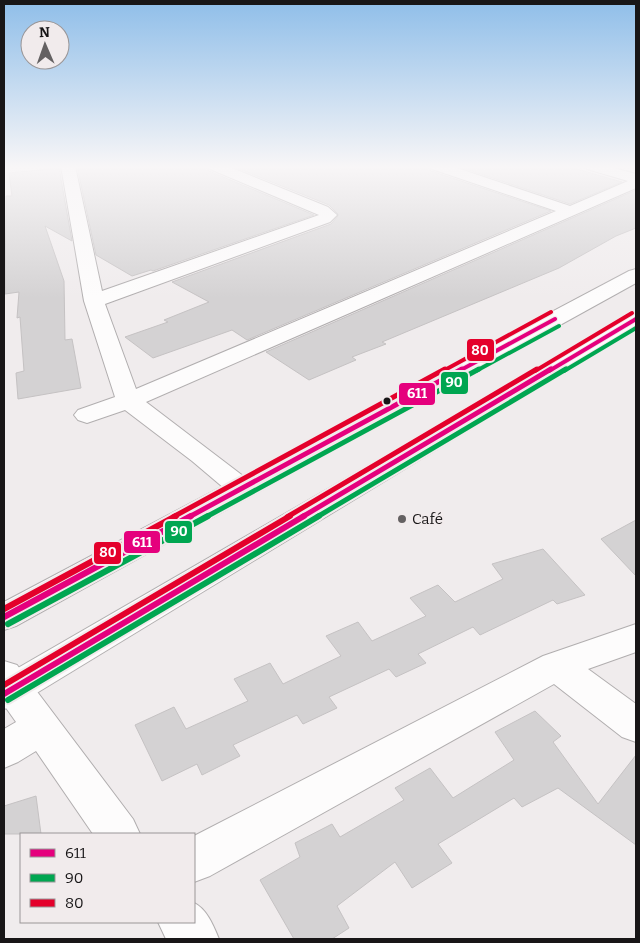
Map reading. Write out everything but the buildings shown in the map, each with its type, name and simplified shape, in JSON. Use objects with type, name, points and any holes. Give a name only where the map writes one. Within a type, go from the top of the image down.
[{"type":"street","points":[[76,210],[94,301],[128,401],[201,455],[241,488]]},
{"type":"street","points":[[94,301],[324,219],[329,215],[322,210]]},
{"type":"street","points":[[88,415],[128,401],[570,211]]},
{"type":"street","points":[[4,618],[636,275]]},
{"type":"street","points":[[117,833],[41,727],[7,686],[636,319]]},
{"type":"street","points":[[195,859],[556,666],[636,638]]},
{"type":"street","points":[[556,666],[636,726]]},
{"type":"street","points":[[4,750],[41,727]]},
{"type":"street","points":[[183,923],[195,939]]},
{"type":"transit line","name":"80","points":[[4,609],[551,312]]},
{"type":"transit line","name":"80","points":[[4,685],[632,313]]},
{"type":"transit line","name":"611","points":[[4,617],[555,319]]},
{"type":"transit line","name":"611","points":[[4,694],[636,319]]},
{"type":"transit line","name":"90","points":[[8,624],[559,326]]},
{"type":"transit line","name":"90","points":[[8,700],[636,328]]},
{"type":"place","name":"Café","points":[[402,519]]}]
